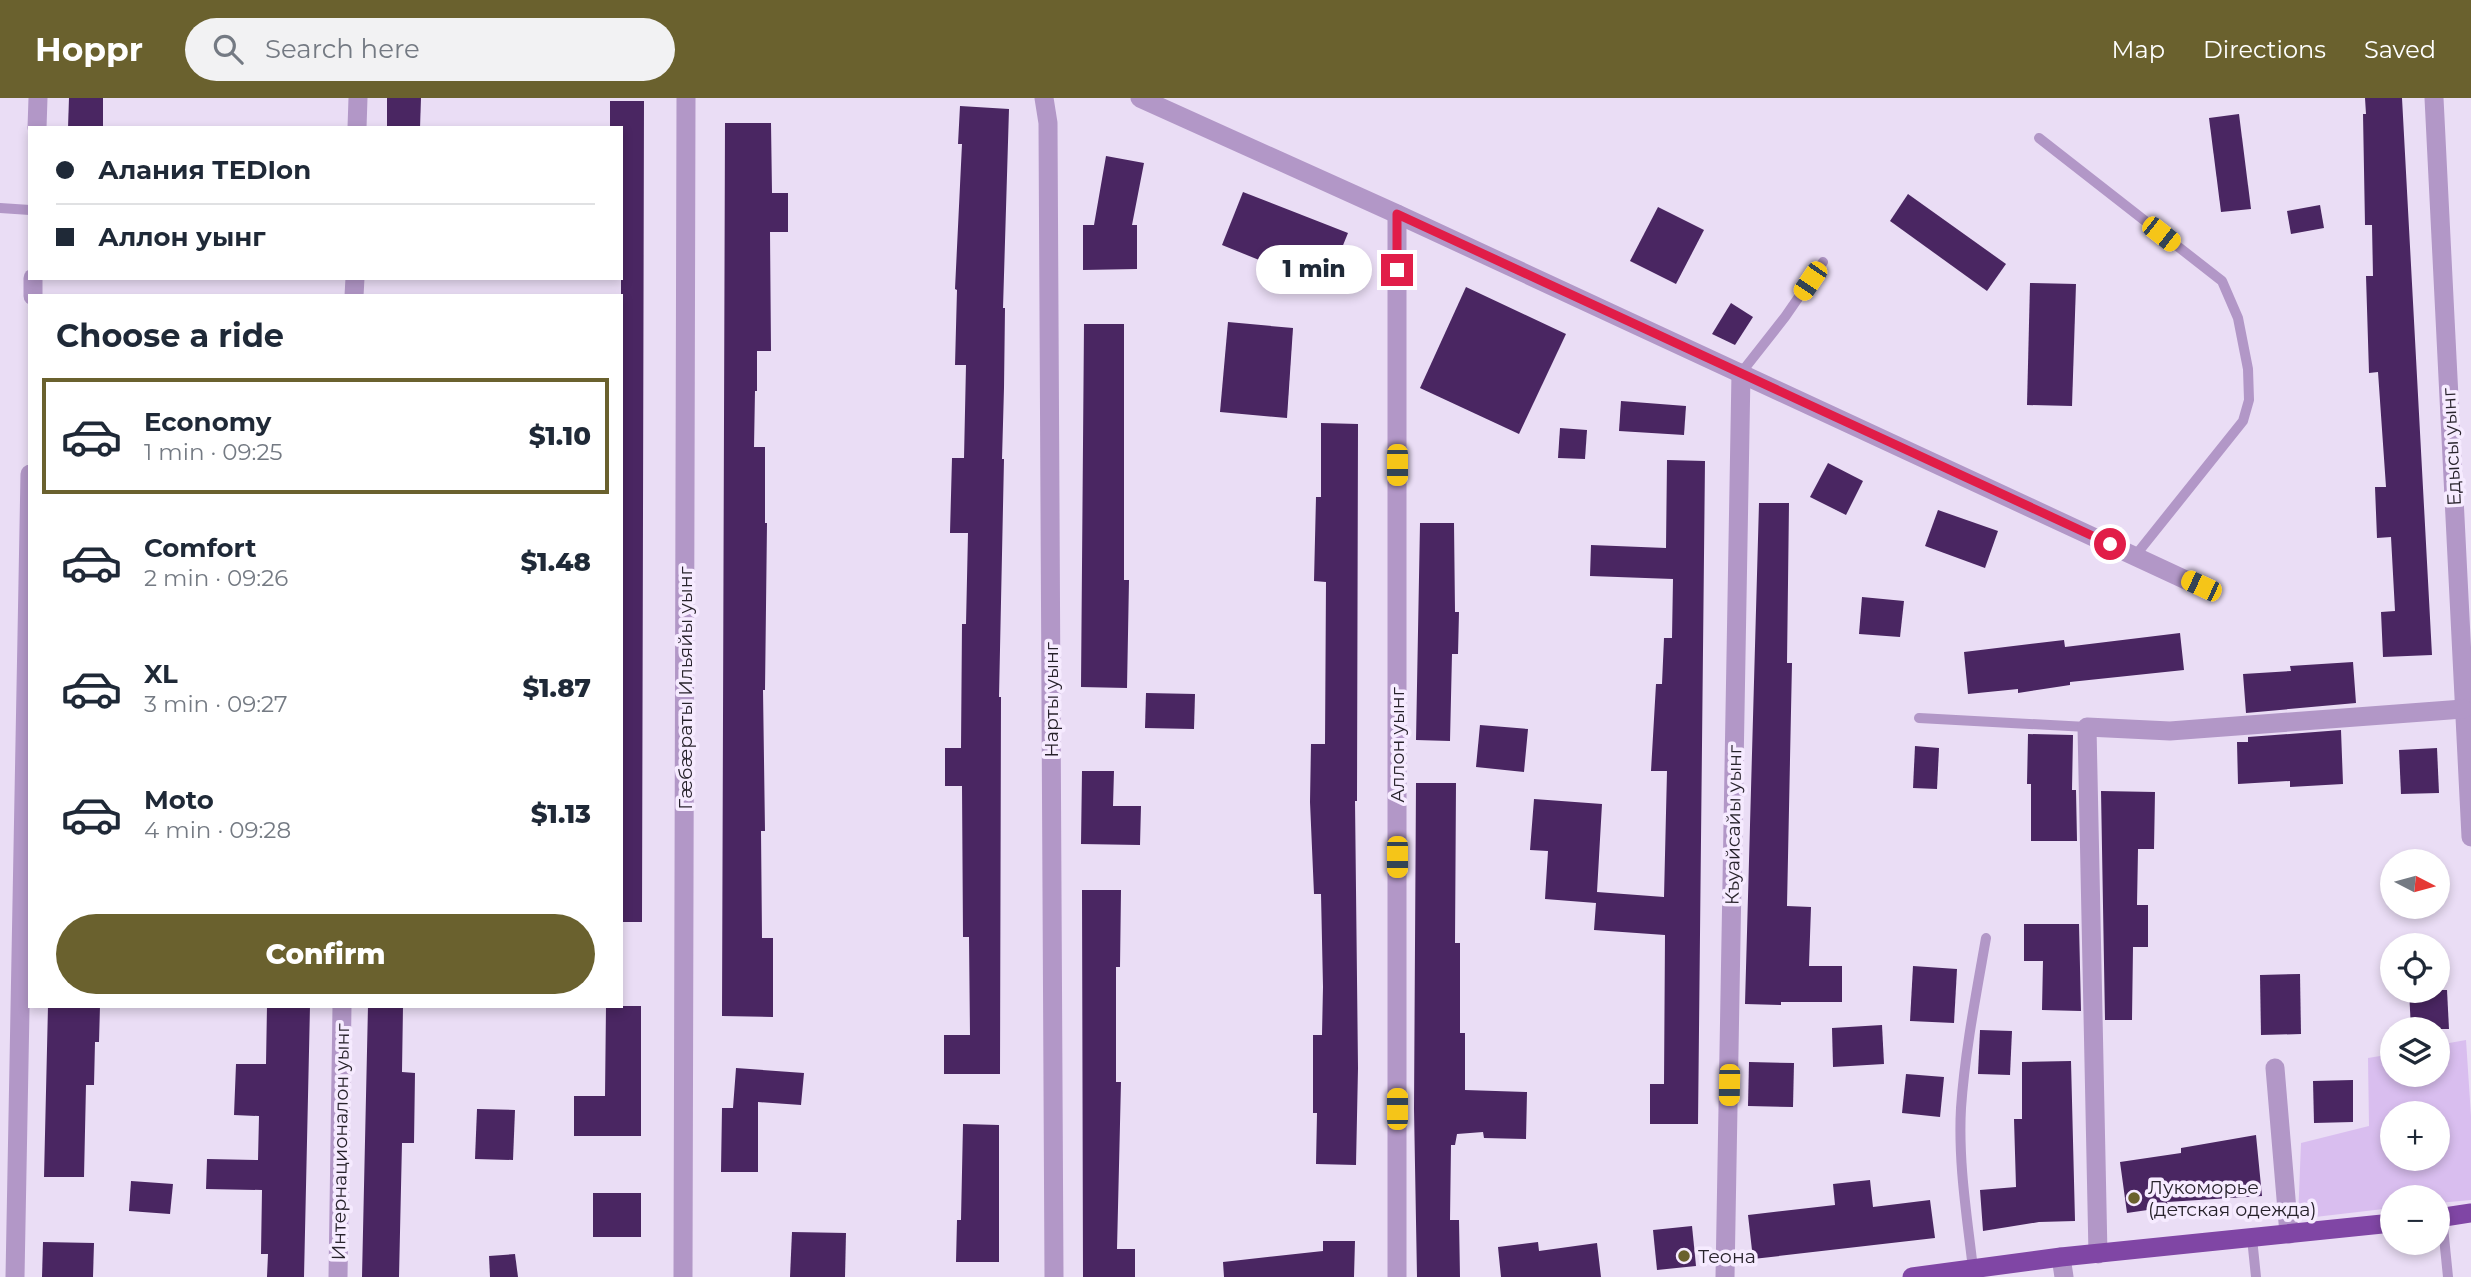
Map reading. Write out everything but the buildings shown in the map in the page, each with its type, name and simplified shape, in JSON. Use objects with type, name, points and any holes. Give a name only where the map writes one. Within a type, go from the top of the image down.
[{"type":"highway","points":[[2450,1216],[2471,1213]]},
{"type":"highway","points":[[1912,1277],[1973,1269],[2063,1267],[2098,1254],[2380,1224]]},
{"type":"street","points":[[37,126],[38,98]]},
{"type":"street","points":[[357,126],[358,98]]},
{"type":"street","name":"Гæбæраты Ильяйы уынг","points":[[683,1277],[686,98]]},
{"type":"street","points":[[1033,98],[1048,123]]},
{"type":"street","name":"Нарты уынг","points":[[1044,98],[1048,123],[1054,1277]]},
{"type":"street","points":[[1140,98],[2201,586]]},
{"type":"street","name":"Едысы уынг","points":[[2434,98],[2471,837]]},
{"type":"street","name":"Аллон уынг","points":[[1397,214],[1397,1277]]},
{"type":"street","name":"Къуайсайы уынг","points":[[1726,1277],[1741,373]]},
{"type":"street","points":[[15,1277],[28,581]]},
{"type":"street","points":[[2098,1254],[2087,727],[2170,731],[2463,709]]},
{"type":"street","name":"Интернационалон уынг","points":[[338,1277],[342,1008]]},
{"type":"street","points":[[2275,1068],[2289,1234]]},
{"type":"lane","points":[[2039,138],[2222,281],[2238,318],[2248,369],[2249,400],[2244,421],[2135,556]]},
{"type":"lane","points":[[0,208],[28,210]]},
{"type":"lane","points":[[1741,373],[1785,317],[1823,262]]},
{"type":"lane","points":[[1919,718],[2087,727]]},
{"type":"lane","points":[[1973,1269],[1962,1165],[1961,1109],[1970,1027],[1986,938]]},
{"type":"lane","points":[[2252,1238],[2256,1277]]},
{"type":"lane","points":[[2445,1255],[2448,1277]]},
{"type":"shaded area","points":[[2466,1040],[2471,1116],[2471,1200],[2450,1202],[2450,1185],[2380,1185],[2380,1209],[2298,1219],[2301,1143],[2369,1126],[2368,1058],[2380,1056],[2380,1087],[2450,1087],[2450,1043]]},
{"type":"place","name":"Лукоморье (детская одежда)","points":[[2134,1198]]},
{"type":"place","name":"Теона","points":[[1684,1256]]},
{"type":"route","points":[[1397,270],[1397,214],[2110,544]]}]
